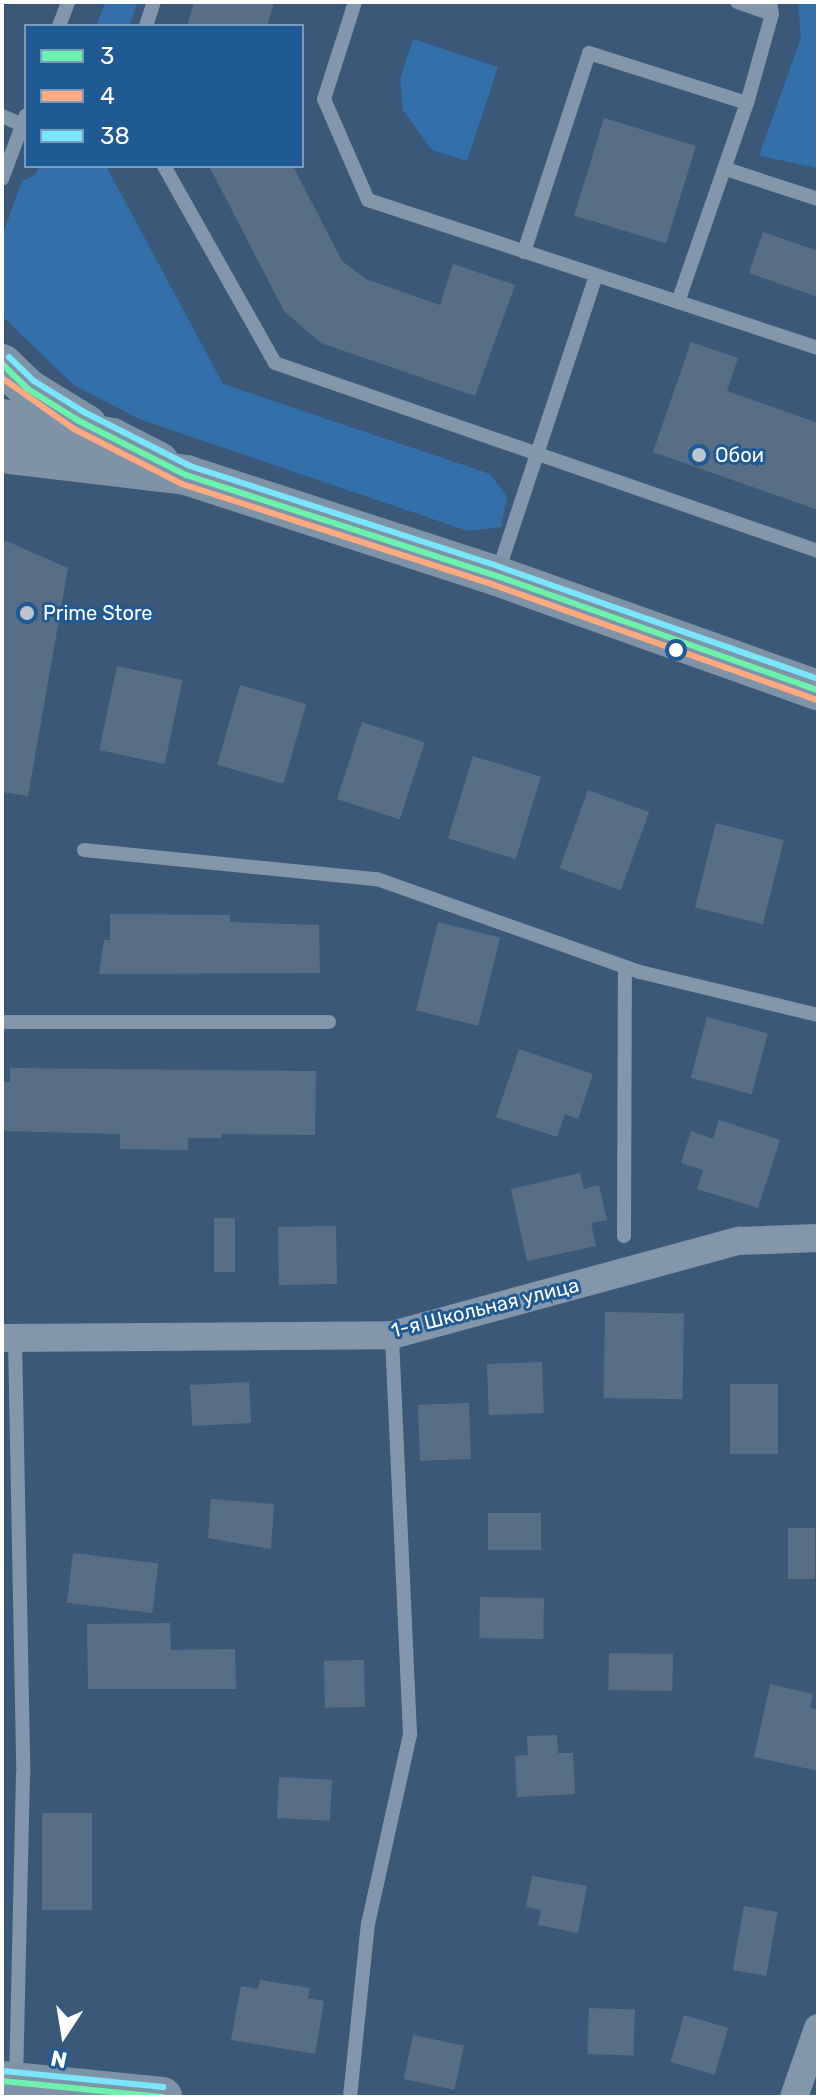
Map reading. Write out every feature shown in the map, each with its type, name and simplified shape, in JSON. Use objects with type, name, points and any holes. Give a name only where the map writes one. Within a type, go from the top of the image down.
[{"type":"main road","points":[[2,364],[28,389],[112,438],[186,475],[497,576],[818,690]]},
{"type":"main road","points":[[2,419],[112,438]]},
{"type":"main road","points":[[2,453],[186,475]]},
{"type":"main road","points":[[9,2081],[80,2092],[162,2097]]},
{"type":"street","name":"1-я Школьная улица","points":[[8,1338],[392,1335],[739,1241],[818,1238]]},
{"type":"street","points":[[794,2097],[818,2028]]},
{"type":"lane","points":[[60,24],[68,2]]},
{"type":"lane","points":[[147,24],[154,2]]},
{"type":"lane","points":[[355,2],[324,99],[368,200],[818,348]]},
{"type":"lane","points":[[678,302],[747,103],[771,8],[737,2]]},
{"type":"lane","points":[[524,252],[589,53],[747,103]]},
{"type":"lane","points":[[2,116],[24,120],[2,179]]},
{"type":"lane","points":[[165,168],[275,363],[818,551]]},
{"type":"lane","points":[[726,169],[818,199]]},
{"type":"lane","points":[[497,576],[596,276]]},
{"type":"lane","points":[[84,850],[377,879],[625,967],[818,1015]]},
{"type":"lane","points":[[624,1236],[625,967]]},
{"type":"lane","points":[[2,1022],[329,1022]]},
{"type":"lane","points":[[350,2097],[368,1924],[410,1734],[392,1335]]},
{"type":"lane","points":[[8,1338],[23,1774],[9,2081]]},
{"type":"shaded area","points":[[106,2],[138,2],[130,24],[97,24]]},
{"type":"shaded area","points":[[798,2],[818,2],[818,168],[759,156],[801,38]]},
{"type":"shaded area","points":[[413,39],[498,67],[467,161],[432,150],[403,110],[400,79]]},
{"type":"shaded area","points":[[39,168],[107,168],[223,384],[490,474],[507,497],[501,527],[468,531],[139,419],[74,385],[2,316],[2,236],[22,181],[35,175]]},
{"type":"building","points":[[194,2],[274,2],[268,24],[188,24]]},
{"type":"building","points":[[604,118],[696,146],[666,244],[574,216]]},
{"type":"building","points":[[210,168],[294,168],[342,261],[366,279],[440,305],[453,264],[515,285],[475,396],[321,343],[284,311]]},
{"type":"building","points":[[763,232],[818,251],[818,297],[749,273]]},
{"type":"building","points":[[691,342],[738,358],[727,391],[818,423],[818,510],[653,452]]},
{"type":"building","points":[[2,539],[68,568],[28,796],[2,792]]},
{"type":"building","points":[[117,666],[183,680],[165,764],[99,750]]},
{"type":"building","points":[[240,685],[306,704],[283,784],[217,765]]},
{"type":"building","points":[[362,722],[425,742],[400,819],[337,799]]},
{"type":"building","points":[[473,756],[541,777],[516,859],[448,838]]},
{"type":"building","points":[[588,790],[649,812],[621,890],[560,868]]},
{"type":"building","points":[[716,823],[784,840],[763,924],[695,907]]},
{"type":"building","points":[[110,914],[230,915],[230,922],[319,925],[320,973],[99,974],[104,940],[110,940]]},
{"type":"building","points":[[438,922],[500,937],[478,1026],[416,1010]]},
{"type":"building","points":[[707,1017],[768,1033],[752,1094],[691,1078]]},
{"type":"building","points":[[519,1049],[593,1074],[578,1119],[565,1114],[557,1137],[496,1117]]},
{"type":"building","points":[[10,1068],[316,1071],[315,1135],[221,1134],[221,1138],[188,1138],[188,1150],[120,1149],[120,1134],[2,1131],[2,1082],[10,1082]]},
{"type":"building","points":[[719,1120],[780,1140],[758,1208],[697,1189],[703,1170],[681,1163],[691,1131],[713,1139]]},
{"type":"building","points":[[580,1173],[584,1189],[599,1185],[607,1220],[591,1223],[596,1246],[527,1261],[511,1189]]},
{"type":"building","points":[[214,1218],[235,1218],[235,1272],[214,1272]]},
{"type":"building","points":[[336,1226],[337,1284],[279,1285],[278,1227]]},
{"type":"building","points":[[605,1312],[684,1313],[682,1399],[603,1398]]},
{"type":"building","points":[[542,1362],[544,1413],[489,1415],[487,1364]]},
{"type":"building","points":[[249,1382],[251,1423],[192,1426],[190,1385]]},
{"type":"building","points":[[730,1384],[778,1384],[778,1454],[730,1454]]},
{"type":"building","points":[[469,1403],[471,1459],[420,1461],[418,1405]]},
{"type":"building","points":[[211,1499],[274,1504],[271,1549],[208,1538]]},
{"type":"building","points":[[488,1513],[541,1513],[541,1550],[488,1550]]},
{"type":"building","points":[[788,1528],[815,1528],[815,1579],[788,1579]]},
{"type":"building","points":[[73,1553],[158,1563],[152,1613],[67,1603]]},
{"type":"building","points":[[480,1597],[544,1598],[543,1639],[479,1638]]},
{"type":"building","points":[[170,1623],[171,1650],[235,1649],[236,1689],[88,1689],[87,1624]]},
{"type":"building","points":[[609,1653],[673,1654],[672,1691],[608,1690]]},
{"type":"building","points":[[364,1660],[365,1707],[325,1708],[324,1661]]},
{"type":"building","points":[[770,1684],[813,1694],[810,1708],[818,1710],[818,1771],[754,1757]]},
{"type":"building","points":[[557,1735],[558,1753],[573,1753],[575,1794],[517,1797],[515,1756],[528,1755],[527,1736]]},
{"type":"building","points":[[279,1777],[332,1780],[330,1821],[277,1818]]},
{"type":"building","points":[[42,1813],[92,1813],[92,1910],[42,1910]]},
{"type":"building","points":[[532,1876],[587,1886],[578,1933],[538,1925],[541,1910],[526,1907]]},
{"type":"building","points":[[744,1906],[777,1912],[766,1976],[733,1970]]},
{"type":"building","points":[[260,1980],[310,1988],[308,1998],[324,2001],[315,2054],[231,2040],[241,1986],[258,1989]]},
{"type":"building","points":[[589,2008],[635,2010],[633,2056],[587,2054]]},
{"type":"building","points":[[684,2015],[728,2028],[715,2075],[670,2062]]},
{"type":"building","points":[[413,2035],[464,2046],[455,2090],[404,2079]]},
{"type":"transit line","name":"38","points":[[9,357],[34,381],[84,412],[190,466],[500,567],[818,679]]},
{"type":"transit line","name":"3","points":[[2,364],[28,389],[79,421],[186,475],[497,576],[818,690]]},
{"type":"transit line","name":"4","points":[[2,378],[74,429],[182,484],[494,585],[815,699]]},
{"type":"transit line","name":"38","points":[[3,2071],[163,2087]]},
{"type":"transit line","name":"3","points":[[2,2081],[162,2097]]},
{"type":"place","name":"Обои","points":[[699,455]]},
{"type":"place","name":"Prime Store","points":[[27,613]]}]
